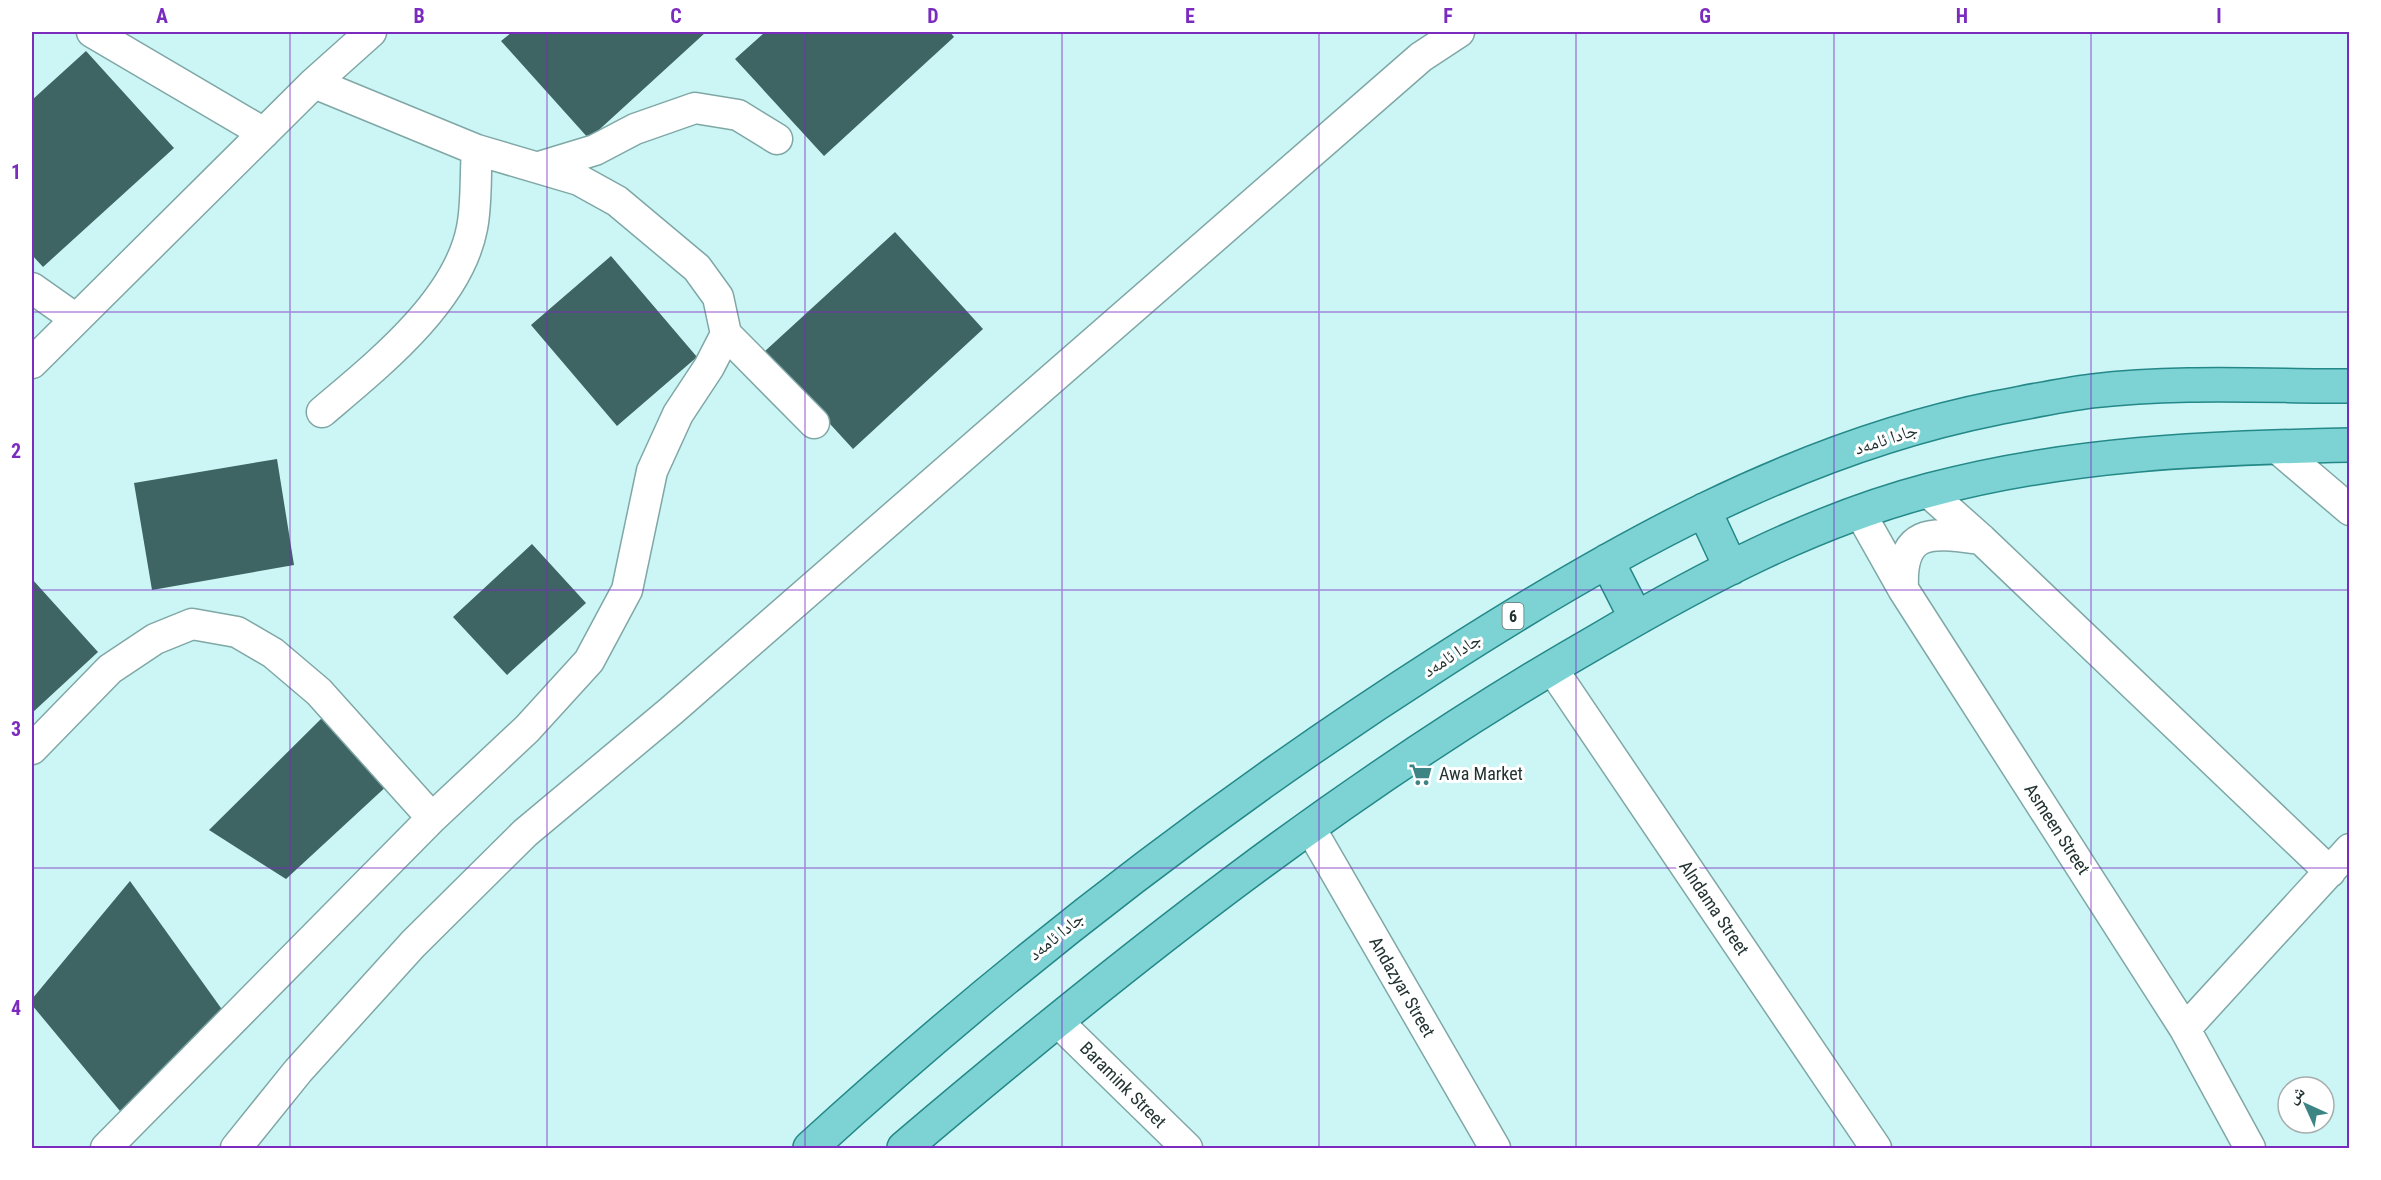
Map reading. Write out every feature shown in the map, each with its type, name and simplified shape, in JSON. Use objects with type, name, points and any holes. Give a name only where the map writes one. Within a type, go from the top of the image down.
[{"type":"main road","name":"جادا ئامەد","points":[[810,1149],[1059,932],[1202,823],[1348,721],[1499,625],[1607,561],[1704,510],[1769,481],[1865,445],[1993,408],[2094,391],[2204,386],[2349,387]]},
{"type":"main road","points":[[904,1149],[1182,922],[1309,826],[1428,743],[1551,667],[1636,618],[1731,568],[1859,511],[1927,491],[2039,465],[2097,457],[2212,447],[2349,445]]},
{"type":"main road","points":[[1704,510],[1731,568]]},
{"type":"main road","points":[[1607,561],[1636,618]]},
{"type":"street","points":[[92,32],[264,133]]},
{"type":"street","points":[[32,363],[314,84],[371,32]]},
{"type":"street","points":[[236,1149],[298,1071],[405,953],[525,833],[680,703],[1421,57],[1459,32]]},
{"type":"street","points":[[314,84],[477,150],[579,180],[617,201],[697,268],[718,297],[726,334],[814,423]]},
{"type":"street","points":[[539,167],[595,150],[635,129],[695,108],[738,115],[777,139]]},
{"type":"street","points":[[322,412],[391,353],[430,310],[457,267],[472,228],[477,150]]},
{"type":"street","points":[[32,288],[76,319]]},
{"type":"street","points":[[106,1149],[432,818],[526,729],[589,661],[627,590],[652,471],[678,414],[709,367],[726,334]]},
{"type":"street","points":[[2276,447],[2349,510]]},
{"type":"street","points":[[1927,491],[1981,539],[2330,872]]},
{"type":"street","name":"Asmeen Street","points":[[1859,511],[1903,589],[2185,1029],[2250,1149]]},
{"type":"street","points":[[1903,589],[1904,559],[1918,541],[1930,534],[1942,533],[1981,539]]},
{"type":"street","points":[[32,749],[110,669],[155,639],[192,624],[237,633],[273,653],[318,692],[432,818]]},
{"type":"street","name":"Alndama Street","points":[[1551,667],[1876,1149]]},
{"type":"street","name":"Andazyar Street","points":[[1309,826],[1495,1149]]},
{"type":"street","points":[[2185,1029],[2349,849]]},
{"type":"street","name":"Baramink Street","points":[[1058,1022],[1187,1149]]},
{"type":"building","points":[[512,32],[706,32],[589,139],[501,41]]},
{"type":"building","points":[[765,32],[950,32],[954,37],[824,156],[735,59]]},
{"type":"building","points":[[86,51],[174,148],[43,267],[32,255],[32,100]]},
{"type":"building","points":[[895,232],[983,329],[853,449],[764,352]]},
{"type":"building","points":[[611,256],[697,357],[617,426],[531,325]]},
{"type":"building","points":[[277,459],[294,565],[152,590],[134,483]]},
{"type":"building","points":[[532,544],[586,603],[507,675],[453,617]]},
{"type":"building","points":[[32,579],[98,652],[32,713]]},
{"type":"building","points":[[325,715],[390,783],[286,879],[209,830]]},
{"type":"building","points":[[130,881],[226,1015],[120,1111],[32,1005],[32,999]]},
{"type":"place","name":"Awa Market","points":[[1421,774]]}]
